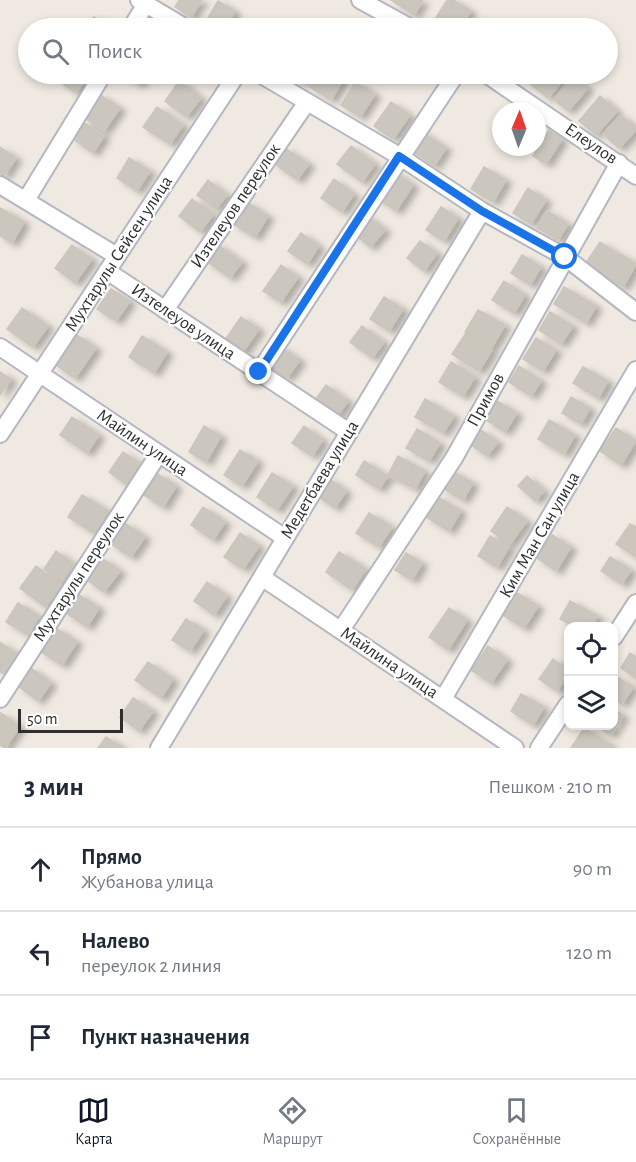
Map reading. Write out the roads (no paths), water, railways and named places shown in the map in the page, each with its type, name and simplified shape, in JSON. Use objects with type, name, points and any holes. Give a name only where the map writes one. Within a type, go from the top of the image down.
[{"type":"street","points":[[360,0],[393,18]]},
{"type":"street","points":[[135,18],[142,2],[169,18]]},
{"type":"street","points":[[26,200],[97,84]]},
{"type":"street","name":"Мухтарулы Сейсен улица","points":[[0,434],[230,84]]},
{"type":"street","points":[[277,84],[399,156],[482,211],[565,257],[636,312]]},
{"type":"street","points":[[259,372],[399,156],[449,84]]},
{"type":"street","name":"Елеулов","points":[[501,84],[636,176]]},
{"type":"street","name":"Изтелеуов переулок","points":[[165,310],[308,102]]},
{"type":"street","name":"Примов","points":[[341,630],[454,458],[619,163]]},
{"type":"street","points":[[0,185],[117,256]]},
{"type":"street","name":"Медетбаева улица","points":[[159,748],[482,211]]},
{"type":"street","name":"Изтелеуов улица","points":[[107,271],[350,432]]},
{"type":"street","name":"Майлин улица","points":[[0,347],[285,538]]},
{"type":"street","name":"Ким Ман Сан улица","points":[[443,699],[636,370]]},
{"type":"street","name":"Мухтарулы переулок","points":[[0,699],[158,455]]},
{"type":"street","name":"Майлина улица","points":[[263,578],[515,748]]},
{"type":"street","points":[[618,631],[636,603]]},
{"type":"street","points":[[539,748],[564,710]]}]
